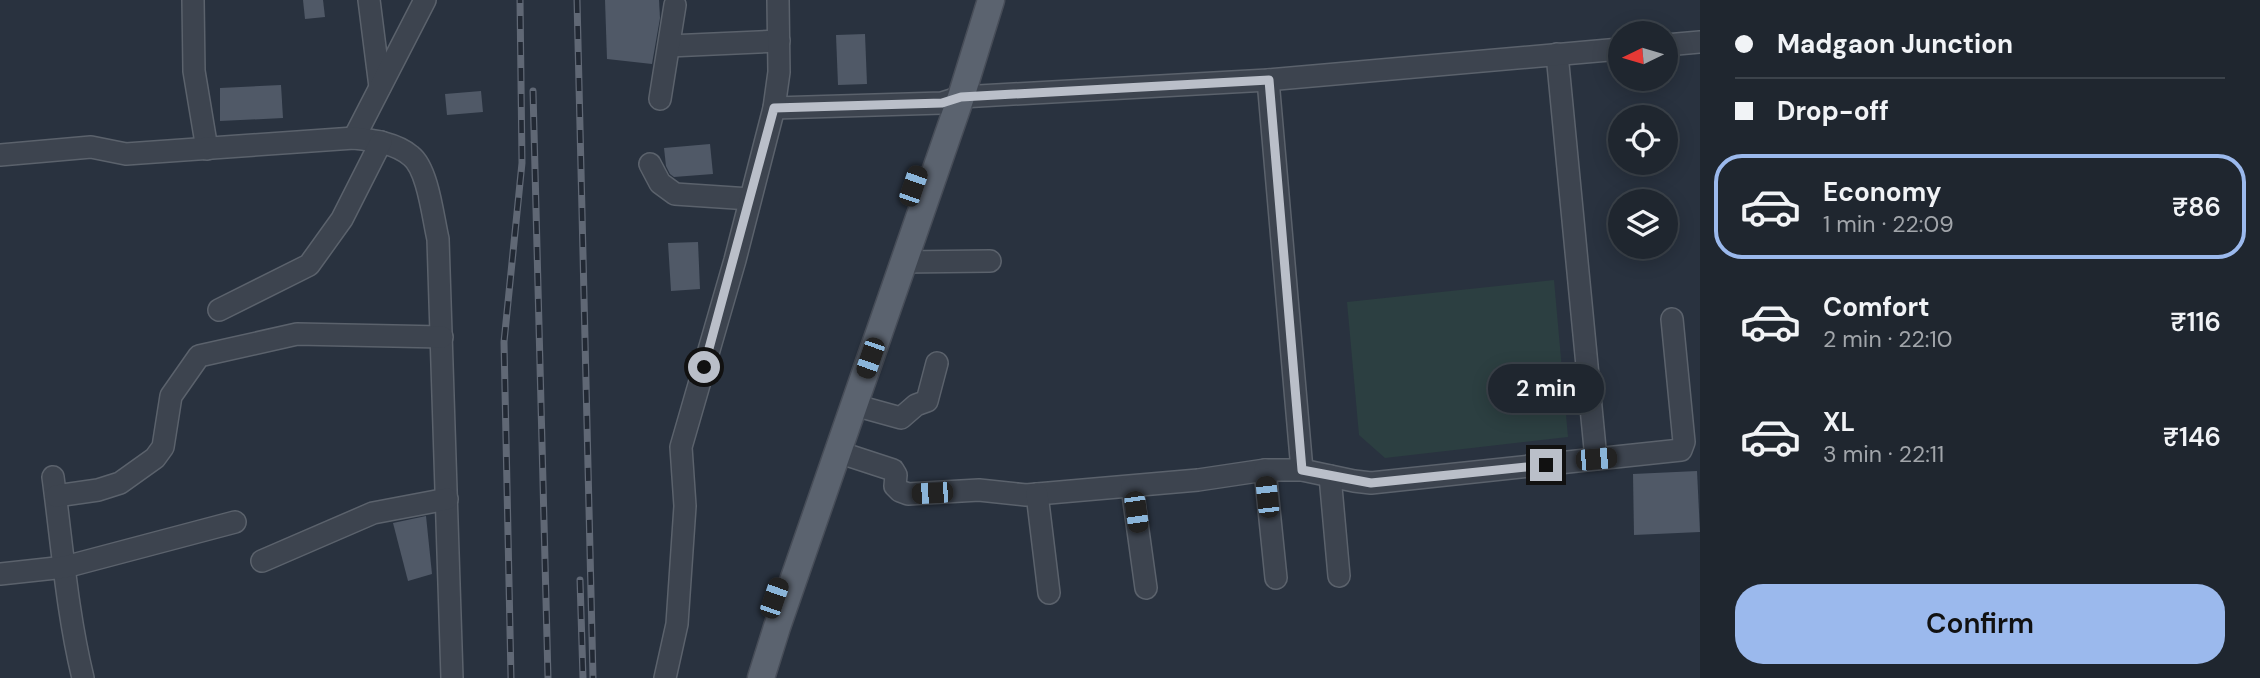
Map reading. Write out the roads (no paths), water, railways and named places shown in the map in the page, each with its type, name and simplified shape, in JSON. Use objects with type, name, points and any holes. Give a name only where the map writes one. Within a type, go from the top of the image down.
[{"type":"main road","points":[[951,100],[973,0]]},
{"type":"main road","points":[[748,678],[951,100],[991,0]]},
{"type":"main road","points":[[761,678],[903,262],[929,164]]},
{"type":"street","points":[[192,0],[194,71],[207,149]]},
{"type":"street","points":[[369,0],[380,87]]},
{"type":"street","points":[[354,138],[425,0]]},
{"type":"street","points":[[665,678],[677,624],[685,506],[681,447],[774,108],[779,72],[778,0]]},
{"type":"street","points":[[660,99],[676,5]]},
{"type":"street","points":[[669,47],[779,41]]},
{"type":"street","points":[[1678,44],[1700,43]]},
{"type":"street","points":[[774,108],[1269,80],[1608,50]]},
{"type":"street","points":[[1557,54],[1596,459]]},
{"type":"street","points":[[1269,80],[1302,470]]},
{"type":"street","points":[[0,155],[91,147],[126,154],[354,138],[381,142],[412,156],[424,177],[438,239],[452,678]]},
{"type":"street","points":[[219,310],[309,265],[342,219],[381,142]]},
{"type":"street","points":[[650,164],[660,183],[675,194],[750,199]]},
{"type":"street","points":[[903,262],[990,261]]},
{"type":"street","points":[[838,452],[893,470],[896,475],[895,486],[908,494],[979,490],[1026,495],[1198,481],[1265,470],[1302,470],[1371,483],[1681,450],[1684,442],[1672,319]]},
{"type":"street","points":[[83,678],[68,599],[54,486],[98,490],[120,483],[155,458],[163,447],[171,396],[200,356],[298,334],[442,337]]},
{"type":"street","points":[[854,405],[901,418],[916,405],[927,401],[937,363]]},
{"type":"street","points":[[1265,470],[1276,578]]},
{"type":"street","points":[[1330,476],[1339,576]]},
{"type":"street","points":[[1132,487],[1146,588]]},
{"type":"street","points":[[1037,494],[1049,593]]},
{"type":"street","points":[[262,561],[373,513],[447,499]]},
{"type":"street","points":[[0,574],[65,567],[235,522]]},
{"type":"railway","points":[[511,678],[504,342],[522,163],[520,0]]},
{"type":"railway","points":[[577,0],[593,678]]},
{"type":"railway","points":[[533,91],[548,678]]},
{"type":"railway","points":[[580,580],[583,678]]}]
